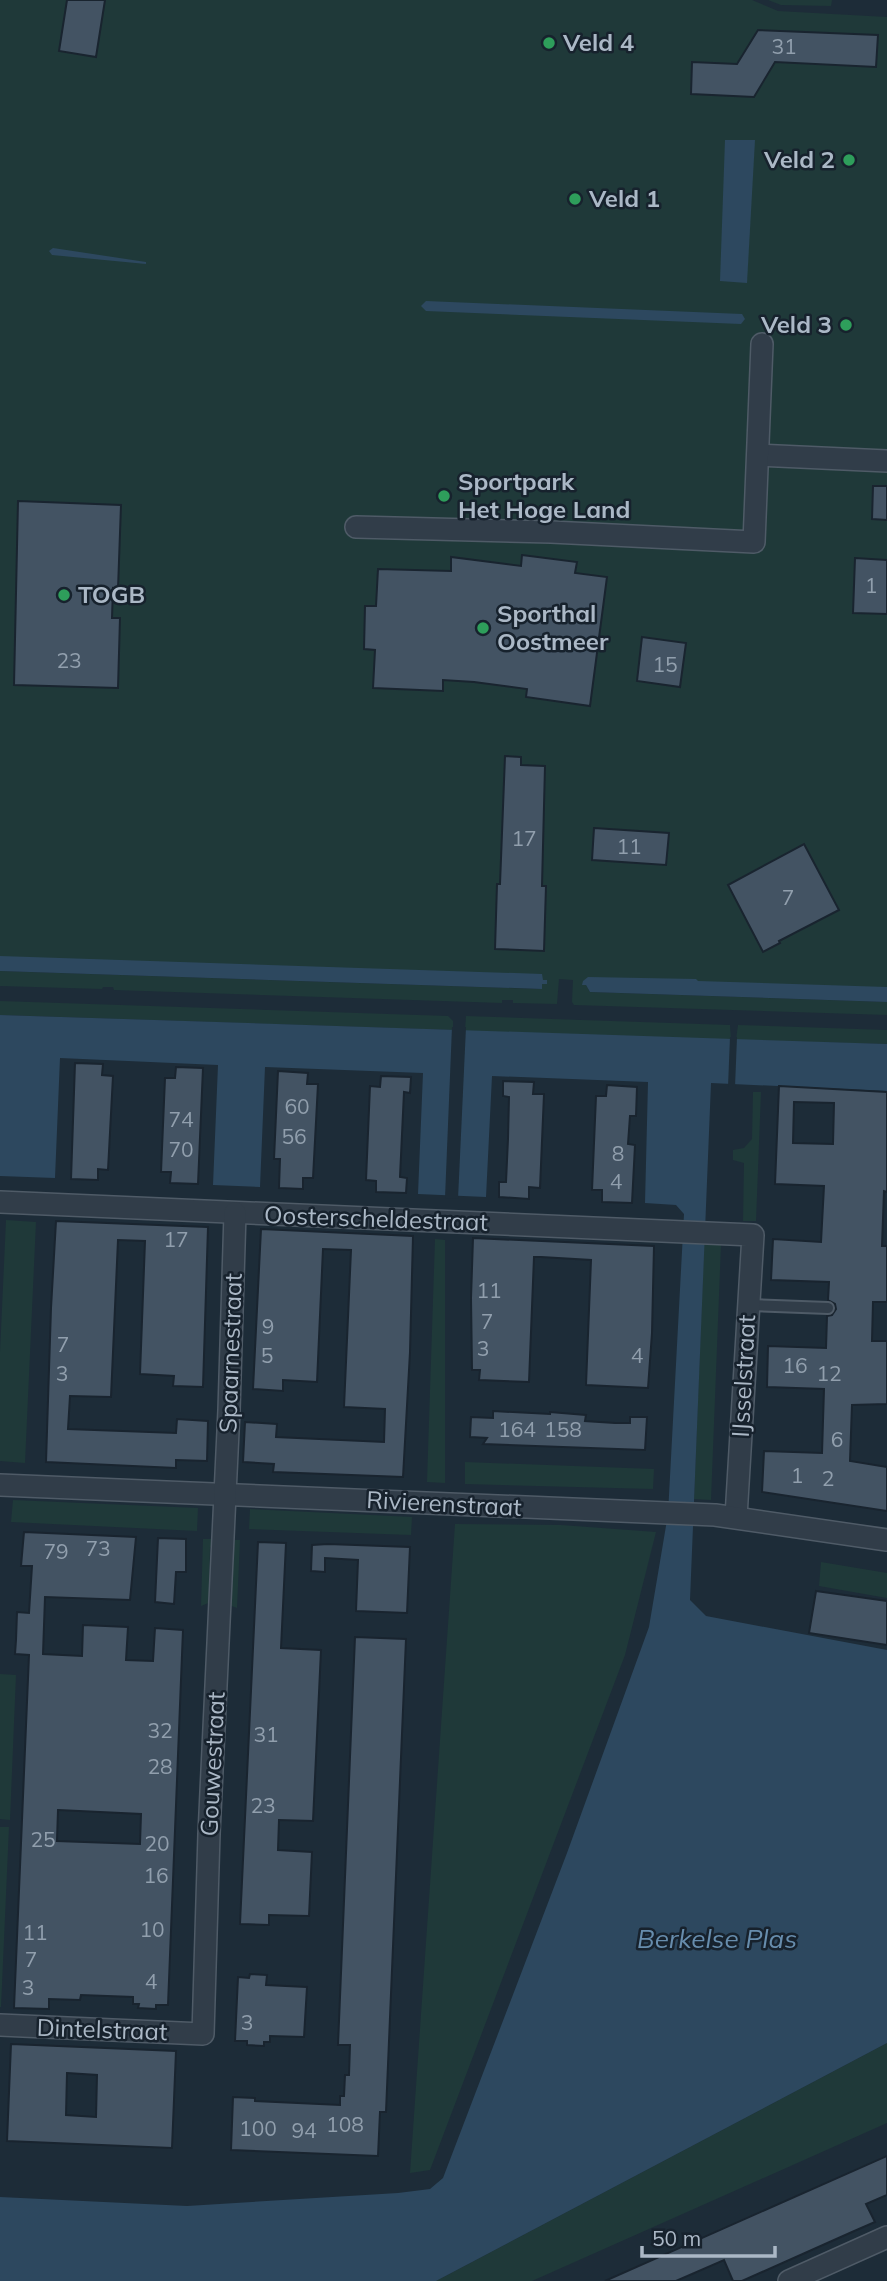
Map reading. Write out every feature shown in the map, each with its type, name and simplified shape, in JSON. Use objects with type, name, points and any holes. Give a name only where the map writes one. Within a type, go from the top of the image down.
[{"type":"street","points":[[356,527],[754,541],[762,344]]},
{"type":"street","points":[[758,456],[887,461]]},
{"type":"street","name":"Oosterscheldestraat","points":[[0,1202],[752,1235]]},
{"type":"street","name":"Spaarnestraat","points":[[225,1494],[235,1213]]},
{"type":"street","name":"IJsselstraat","points":[[736,1517],[752,1235]]},
{"type":"street","name":"Rivierenstraat","points":[[0,1485],[693,1514],[736,1517],[887,1540]]},
{"type":"street","name":"Gouwestraat","points":[[203,2034],[209,1834],[225,1494]]},
{"type":"street","name":"Dintelstraat","points":[[0,2025],[203,2034]]},
{"type":"street","points":[[789,2281],[824,2274],[887,2237]]},
{"type":"lane","points":[[748,1305],[828,1308]]},
{"type":"green space","name":"Sportpark Het Hoge Land","points":[[0,0],[752,0],[778,11],[887,17],[887,990],[586,981],[583,981],[583,985],[586,985],[590,992],[887,1002],[887,1015],[574,1005],[573,980],[559,979],[557,1004],[513,1003],[513,1000],[502,1000],[502,1003],[114,990],[113,987],[0,986],[0,971],[541,989],[542,984],[547,984],[547,981],[0,959]]},
{"type":"green space","points":[[768,0],[832,0],[831,6],[781,5]]},
{"type":"green space","points":[[0,1001],[448,1016],[453,1021],[453,1030],[0,1015]]},
{"type":"green space","points":[[466,1016],[730,1025],[731,1040],[465,1031]]},
{"type":"green space","points":[[738,1025],[887,1030],[887,1044],[736,1040]]},
{"type":"green space","points":[[753,1092],[761,1092],[756,1221],[743,1221],[744,1163],[733,1160],[733,1150],[744,1148],[752,1139]]},
{"type":"green space","points":[[6,1220],[36,1222],[25,1463],[0,1461],[0,1352]]},
{"type":"green space","points":[[435,1239],[445,1240],[445,1483],[427,1482]]},
{"type":"green space","points":[[721,1244],[711,1500],[694,1499],[704,1245]]},
{"type":"green space","points":[[465,1462],[654,1469],[653,1489],[465,1484]]},
{"type":"green space","points":[[13,1500],[198,1508],[197,1531],[11,1522]]},
{"type":"green space","points":[[250,1509],[412,1517],[411,1535],[249,1529]]},
{"type":"green space","points":[[455,1524],[561,1525],[656,1532],[625,1655],[430,2170],[410,2173]]},
{"type":"green space","points":[[203,1539],[215,1539],[215,1547],[210,1547],[209,1591],[213,1592],[211,1602],[201,1606]]},
{"type":"green space","points":[[228,1540],[240,1540],[237,1608],[229,1605]]},
{"type":"green space","points":[[821,1562],[887,1573],[887,1598],[819,1586]]},
{"type":"green space","points":[[0,1674],[16,1675],[10,1820],[0,1819]]},
{"type":"green space","points":[[0,1827],[9,1827],[1,2007],[0,2007]]},
{"type":"green space","points":[[887,2043],[887,2123],[532,2281],[436,2281]]},
{"type":"water","points":[[725,140],[755,140],[747,283],[720,281]]},
{"type":"water","points":[[53,248],[146,264],[52,255],[49,251]]},
{"type":"water","points":[[426,301],[742,314],[745,319],[741,324],[426,311],[421,306]]},
{"type":"water","points":[[0,956],[542,974],[547,984],[542,984],[542,989],[0,971]]},
{"type":"water","points":[[588,977],[887,987],[887,1002],[590,992],[586,985],[582,985]]},
{"type":"water","name":"Berkelse Plas","points":[[0,1015],[887,1044],[887,1091],[711,1083],[690,1600],[706,1616],[887,1650],[887,2043],[436,2281],[0,2281],[0,2197],[187,2206],[398,2193],[430,2189],[443,2178],[567,1853],[649,1627],[668,1514],[684,1214],[676,1205],[645,1203],[648,1082],[492,1076],[486,1197],[418,1194],[423,1073],[265,1067],[260,1187],[213,1185],[218,1065],[60,1058],[55,1178],[0,1176]]},
{"type":"pier","points":[[452,1027],[466,1027],[458,1199],[445,1198]]},
{"type":"pier","points":[[730,1037],[737,1037],[735,1087],[728,1087]]},
{"type":"building","points":[[67,0],[105,0],[96,57],[59,51]]},
{"type":"building","points":[[758,30],[878,35],[876,67],[775,62],[754,97],[691,94],[692,62],[737,64]]},
{"type":"building","points":[[873,486],[887,486],[887,520],[872,519]]},
{"type":"building","name":"TOGB","points":[[18,501],[121,505],[118,589],[113,588],[112,618],[120,618],[118,688],[14,685]]},
{"type":"building","name":"Sporthal Oostmeer","points":[[522,555],[577,562],[575,573],[607,577],[590,706],[526,697],[527,689],[474,682],[443,680],[443,691],[373,688],[375,650],[364,649],[365,606],[376,606],[378,569],[451,571],[451,557],[521,566]]},
{"type":"building","points":[[855,558],[887,560],[887,614],[853,613]]},
{"type":"building","points":[[642,637],[686,643],[680,687],[637,681]]},
{"type":"building","points":[[505,756],[521,757],[521,765],[545,766],[542,886],[546,886],[544,951],[495,949]]},
{"type":"building","points":[[594,828],[669,833],[666,865],[592,860]]},
{"type":"building","points":[[804,844],[839,910],[763,952],[728,885]]},
{"type":"building","points":[[75,1063],[103,1064],[102,1075],[113,1076],[108,1170],[98,1169],[98,1180],[71,1179]]},
{"type":"building","points":[[176,1067],[203,1068],[198,1184],[170,1183],[171,1172],[161,1172],[165,1078],[175,1078]]},
{"type":"building","points":[[278,1071],[308,1073],[307,1084],[318,1084],[313,1178],[303,1178],[303,1189],[279,1188],[280,1159],[274,1159]]},
{"type":"building","points":[[381,1076],[411,1077],[410,1093],[404,1092],[400,1177],[407,1178],[406,1193],[376,1192],[376,1181],[366,1180],[370,1086],[380,1087]]},
{"type":"building","points":[[503,1081],[534,1082],[533,1094],[544,1094],[540,1188],[529,1187],[529,1199],[499,1197],[499,1182],[506,1182],[508,1139],[509,1097],[503,1096]]},
{"type":"building","points":[[607,1085],[637,1087],[636,1116],[630,1116],[628,1144],[635,1145],[632,1203],[602,1202],[602,1190],[592,1190],[596,1096],[606,1096]]},
{"type":"building","points":[[779,1086],[887,1092],[887,1192],[884,1191],[882,1246],[887,1246],[887,1302],[873,1302],[872,1341],[887,1341],[887,1404],[852,1405],[850,1461],[887,1467],[887,1511],[762,1492],[764,1451],[822,1453],[824,1389],[767,1387],[768,1346],[826,1348],[827,1316],[832,1315],[836,1309],[835,1304],[828,1300],[829,1282],[771,1280],[773,1239],[821,1242],[824,1186],[775,1184]],"holes":[[[794,1102],[834,1103],[833,1144],[793,1143]]]},
{"type":"building","points":[[56,1221],[208,1227],[203,1387],[173,1386],[174,1376],[140,1374],[145,1241],[118,1240],[111,1397],[70,1396],[68,1429],[176,1433],[177,1419],[208,1421],[207,1461],[176,1460],[176,1468],[46,1462]]},
{"type":"building","points":[[261,1229],[413,1236],[403,1477],[273,1472],[274,1464],[243,1462],[245,1422],[277,1424],[276,1437],[384,1442],[385,1409],[344,1407],[351,1250],[323,1249],[317,1382],[283,1380],[283,1391],[253,1389]]},
{"type":"building","points":[[473,1238],[654,1246],[648,1388],[586,1385],[591,1260],[541,1257],[534,1257],[529,1382],[479,1380],[480,1370],[472,1370]]},
{"type":"building","points":[[493,1411],[586,1415],[585,1421],[615,1423],[630,1423],[630,1417],[647,1417],[645,1450],[483,1444],[487,1438],[470,1437],[471,1417],[493,1418]]},
{"type":"building","points":[[24,1532],[136,1537],[130,1600],[45,1597],[43,1654],[82,1656],[83,1625],[128,1627],[126,1660],[153,1661],[155,1628],[183,1630],[168,2005],[156,2005],[156,2009],[138,2008],[139,2004],[133,2004],[133,1997],[81,1995],[80,2000],[49,1999],[49,2009],[14,2008],[29,1655],[15,1654],[17,1612],[29,1613],[32,1566],[21,1566]],"holes":[[[58,1810],[141,1814],[140,1844],[57,1841]]]},
{"type":"building","points":[[158,1538],[186,1539],[186,1572],[176,1572],[174,1604],[155,1602]]},
{"type":"building","points":[[258,1542],[286,1543],[281,1648],[321,1650],[313,1821],[279,1820],[278,1850],[312,1852],[309,1916],[269,1915],[269,1925],[240,1924]]},
{"type":"building","points":[[312,1545],[410,1547],[407,1613],[356,1611],[358,1560],[325,1558],[325,1572],[311,1571]]},
{"type":"building","points":[[816,1591],[887,1601],[887,1645],[809,1633]]},
{"type":"building","points":[[355,1637],[406,1639],[386,2112],[380,2112],[378,2156],[231,2150],[233,2097],[255,2098],[255,2101],[340,2105],[340,2096],[344,2096],[345,2075],[349,2075],[350,2045],[338,2045]]},
{"type":"building","points":[[250,1974],[267,1975],[266,1985],[307,1987],[304,2037],[270,2036],[270,2042],[264,2042],[264,2046],[235,2041],[238,1977],[249,1978]]},
{"type":"building","points":[[11,2044],[176,2051],[172,2148],[7,2141]],"holes":[[[67,2073],[97,2075],[96,2117],[66,2115]]]},
{"type":"building","points":[[887,2156],[887,2195],[866,2204],[875,2222],[742,2281],[733,2281],[724,2260],[676,2281],[605,2281]]},
{"type":"place","name":"Veld 4","points":[[549,43]]},
{"type":"place","name":"Veld 2","points":[[849,160]]},
{"type":"place","name":"Veld 1","points":[[575,199]]},
{"type":"place","name":"Veld 3","points":[[846,325]]},
{"type":"place","name":"Sportpark Het Hoge Land","points":[[444,496]]},
{"type":"place","name":"TOGB","points":[[64,595]]},
{"type":"place","name":"Sporthal Oostmeer","points":[[483,628]]}]
